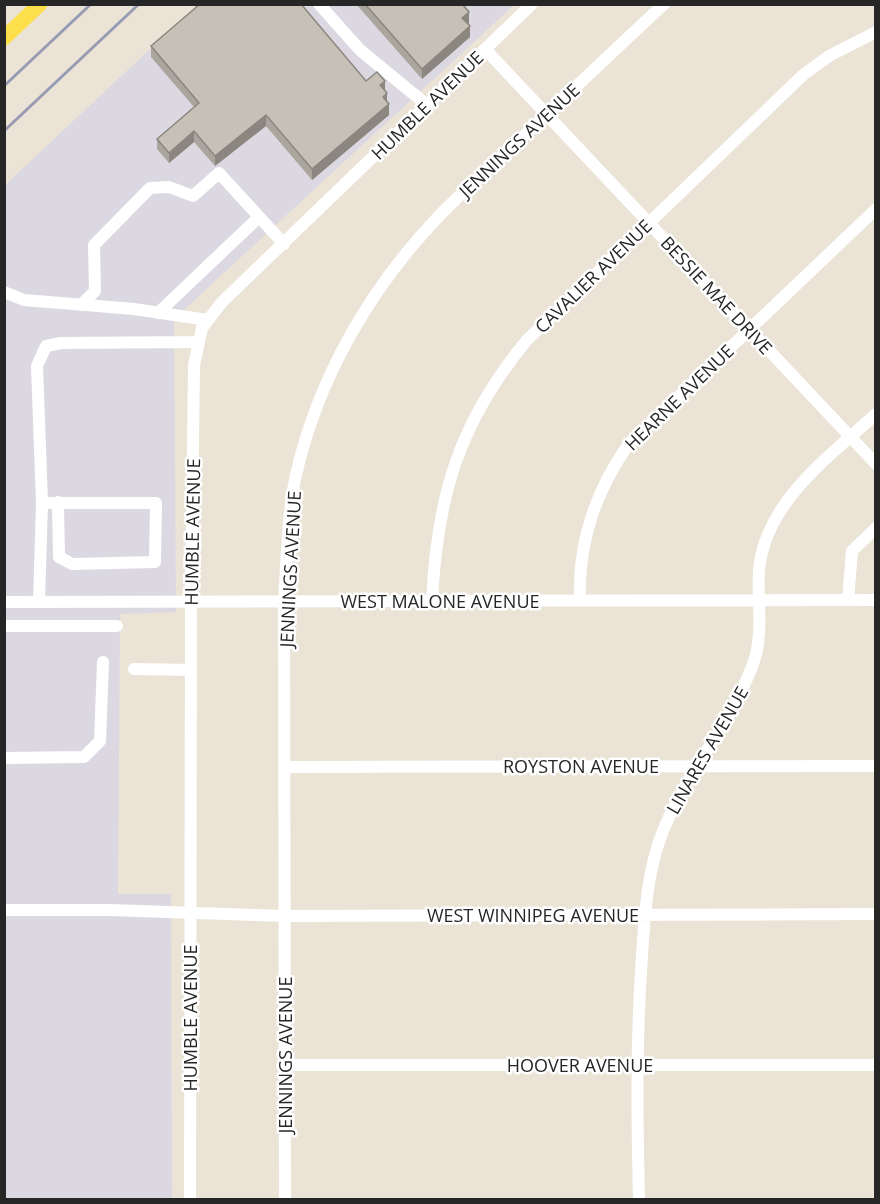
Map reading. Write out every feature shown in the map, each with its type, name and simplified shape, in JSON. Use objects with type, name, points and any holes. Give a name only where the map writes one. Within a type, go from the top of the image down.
[{"type":"main road","points":[[4,38],[40,4]]},
{"type":"street","points":[[319,4],[360,50],[427,105]]},
{"type":"street","name":"HUMBLE AVENUE","points":[[190,1200],[191,601],[194,365],[202,328],[222,302],[532,4]]},
{"type":"street","name":"JENNINGS AVENUE","points":[[285,1200],[284,601],[289,521],[296,475],[312,422],[333,369],[359,320],[390,273],[439,216],[664,4]]},
{"type":"street","name":"CAVALIER AVENUE","points":[[432,601],[440,513],[450,476],[482,402],[498,375],[527,340],[803,75],[829,56],[876,32]]},
{"type":"street","name":"BESSIE MAE DRIVE","points":[[484,49],[876,464]]},
{"type":"street","points":[[81,305],[95,291],[94,245],[150,188],[169,187],[193,196],[219,173],[284,244]]},
{"type":"street","name":"HEARNE AVENUE","points":[[580,600],[581,564],[586,530],[612,468],[640,432],[876,209]]},
{"type":"street","points":[[158,313],[259,217]]},
{"type":"street","points":[[4,292],[24,300],[208,320]]},
{"type":"street","points":[[39,602],[42,502],[37,366],[46,346],[61,343],[198,342]]},
{"type":"street","name":"LINARES AVENUE","points":[[639,1200],[636,1065],[644,915],[652,868],[662,834],[675,800],[729,719],[756,658],[759,644],[758,600],[762,557],[779,513],[797,489],[876,414]]},
{"type":"street","points":[[42,502],[58,502],[156,502],[155,562],[72,564],[60,557],[58,502]]},
{"type":"street","points":[[848,600],[852,551],[876,528]]},
{"type":"street","name":"WEST MALONE AVENUE","points":[[4,602],[876,600]]},
{"type":"street","points":[[4,626],[117,626]]},
{"type":"street","points":[[4,758],[84,757],[100,741],[103,662]]},
{"type":"street","points":[[134,669],[191,670]]},
{"type":"street","name":"ROYSTON AVENUE","points":[[286,767],[876,766]]},
{"type":"street","name":"WEST WINNIPEG AVENUE","points":[[4,910],[285,916],[876,914]]},
{"type":"street","name":"HOOVER AVENUE","points":[[285,1065],[876,1065]]},
{"type":"shaded area","points":[[197,5],[514,5],[174,319],[176,612],[120,614],[118,894],[171,894],[172,1199],[5,1200],[5,185]]},
{"type":"building","points":[[200,4],[301,4],[366,81],[377,72],[385,81],[380,85],[387,93],[383,97],[389,104],[312,169],[266,115],[215,156],[194,131],[169,153],[157,139],[199,103],[151,46]]},
{"type":"building","points":[[365,4],[462,4],[469,12],[462,18],[470,26],[422,69]]},
{"type":"railway","points":[[4,86],[91,4]]},
{"type":"railway","points":[[4,131],[139,4]]}]
